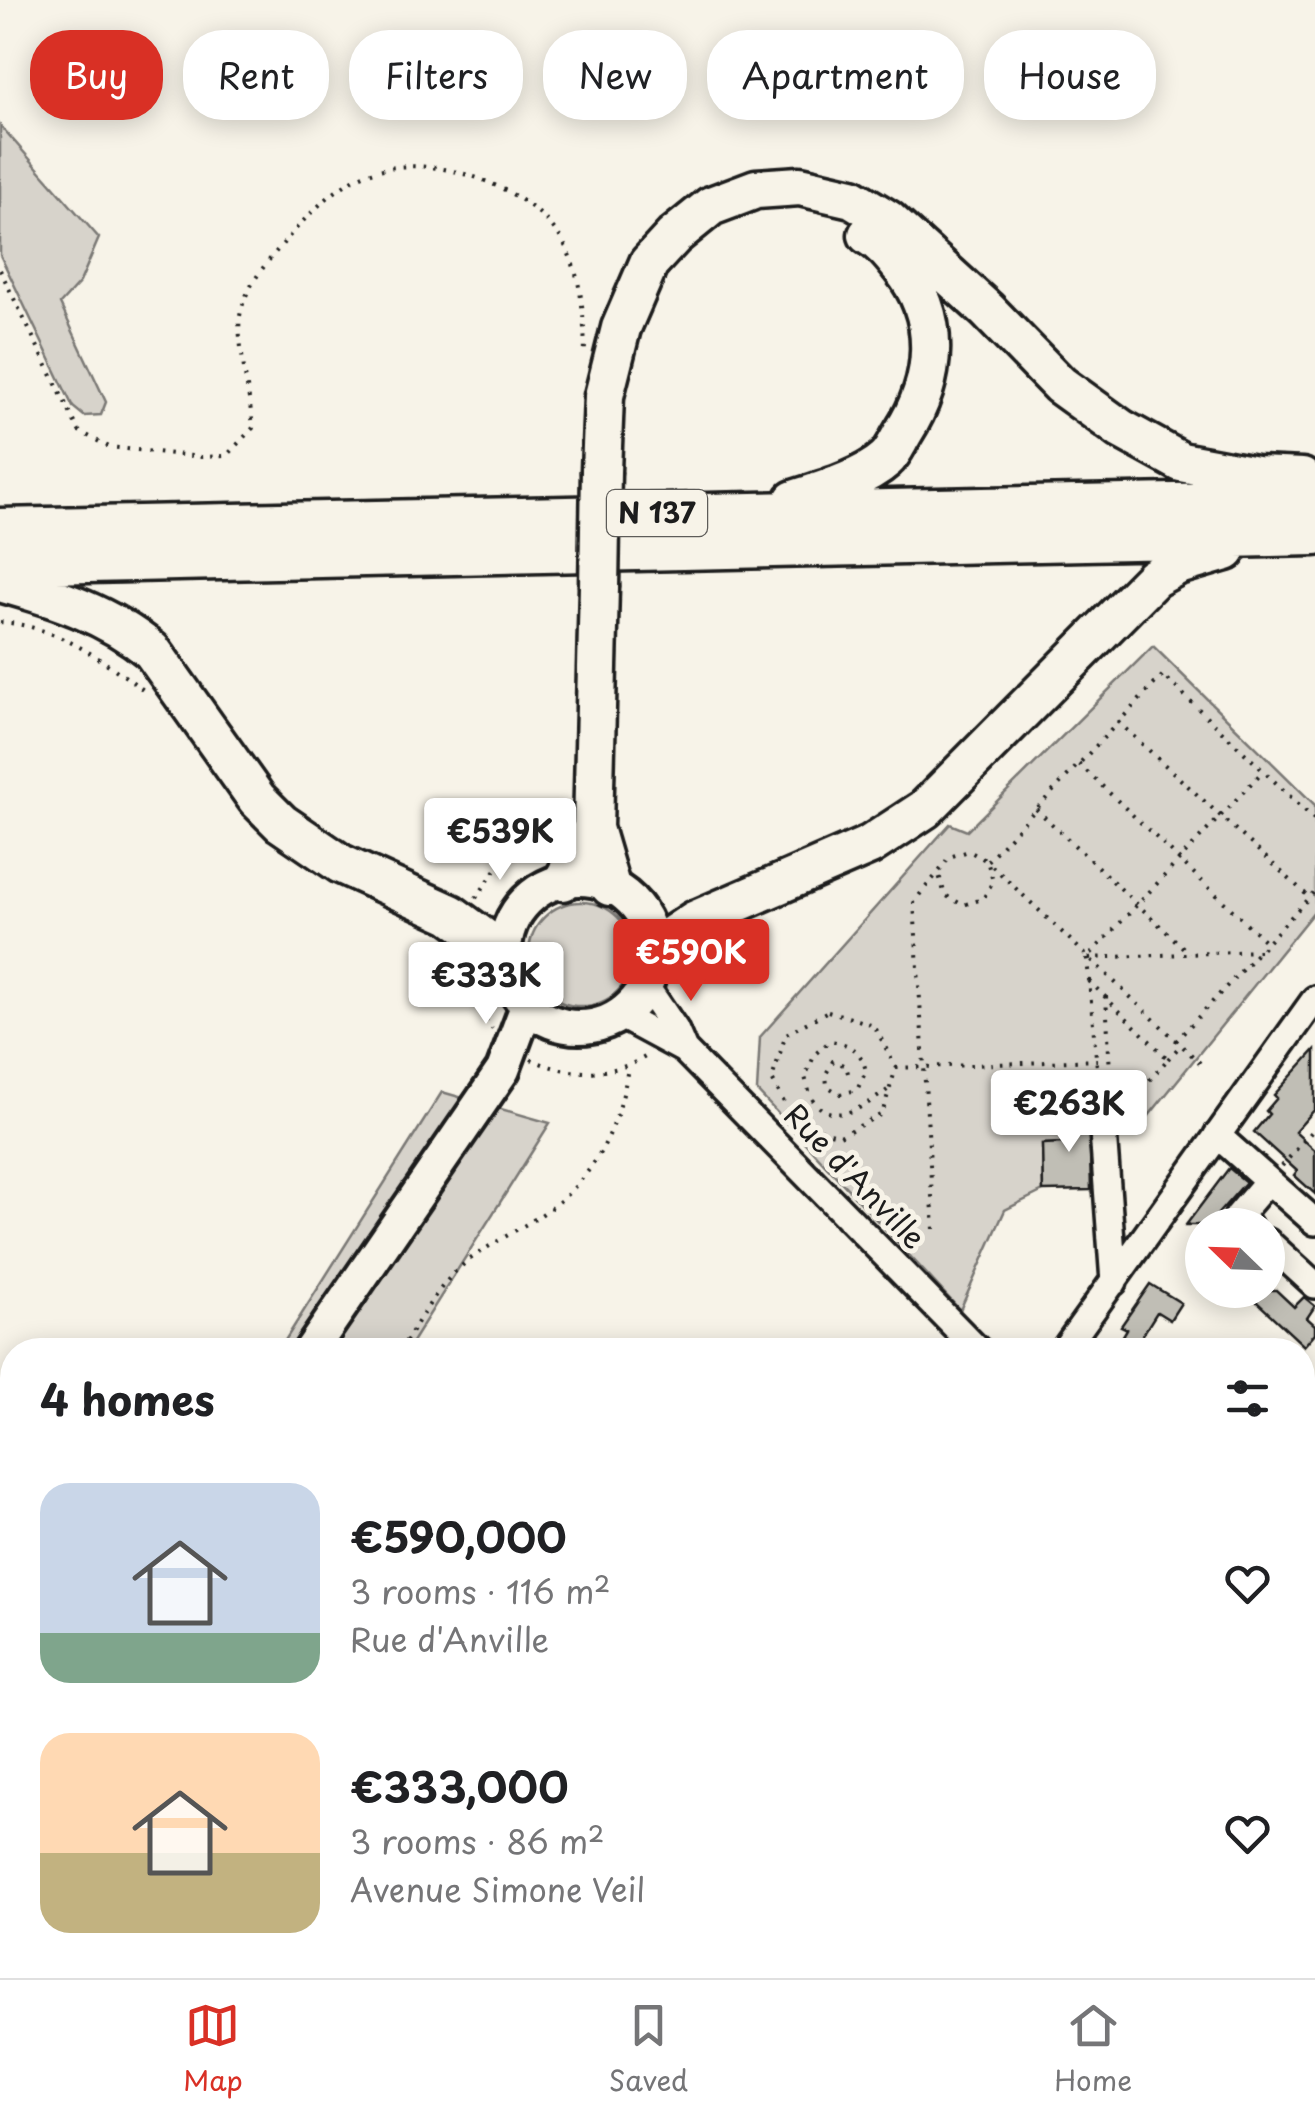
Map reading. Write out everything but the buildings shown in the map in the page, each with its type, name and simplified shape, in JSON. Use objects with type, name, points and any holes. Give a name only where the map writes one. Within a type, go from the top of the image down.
[{"type":"highway","points":[[610,886],[593,828],[604,396],[621,328],[649,264],[674,236],[711,206],[756,189],[800,186],[852,198],[888,220],[987,310],[1060,385],[1122,429],[1181,462],[1256,476],[1315,478]]},
{"type":"highway","points":[[602,457],[642,329],[669,276],[694,246],[722,228],[764,212],[806,210],[848,222],[881,242],[916,285],[931,328],[931,370],[919,408],[887,458],[839,484],[762,512]]},
{"type":"highway","name":"N 137","points":[[0,528],[1315,500]]},
{"type":"highway","name":"N 137","points":[[0,564],[1315,536]]},
{"type":"highway","points":[[650,970],[670,937],[694,921],[870,845],[925,809],[1154,578],[1178,565],[1277,537]]},
{"type":"highway","points":[[0,582],[47,595],[132,634],[152,650],[258,798],[281,823],[342,864],[452,914],[504,953]]},
{"type":"highway","points":[[562,881],[593,828]]},
{"type":"main road","points":[[587,880],[610,886],[641,912],[650,970],[634,1002],[619,1015],[600,1024],[559,1024],[526,1006],[512,985],[504,953],[510,927],[524,904],[538,891],[562,881],[587,880]]},
{"type":"main road","points":[[318,1338],[503,1070],[526,1006]]},
{"type":"main road","points":[[503,1070],[559,1024]]},
{"type":"street","name":"Rue d'Anville","points":[[650,970],[684,1050]]},
{"type":"street","points":[[1073,1338],[1315,1000]]},
{"type":"street","name":"Rue d'Anville","points":[[619,1015],[684,1050],[966,1338]]},
{"type":"street","points":[[1103,1131],[1114,1282]]},
{"type":"street","points":[[1217,1135],[1315,1222]]},
{"type":"street","points":[[1245,1208],[1268,1181]]},
{"type":"street","points":[[1285,1258],[1315,1285]]},
{"type":"path","points":[[0,270],[79,431],[109,447],[226,456],[253,428],[239,319],[246,296],[264,266],[308,214],[356,178],[406,168],[454,170],[490,182],[519,198],[543,216],[560,238],[574,268],[584,312],[585,354]]},
{"type":"path","points":[[0,622],[44,629],[98,656],[148,693]]},
{"type":"path","points":[[987,861],[1162,675],[1315,820]]},
{"type":"path","points":[[1118,722],[1310,897]]},
{"type":"path","points":[[1079,764],[1266,942]]},
{"type":"path","points":[[1103,1131],[1087,958],[1263,771]]},
{"type":"path","points":[[1036,809],[1190,954]]},
{"type":"path","points":[[934,1229],[914,903],[949,857],[969,851],[987,861],[1200,1063]]},
{"type":"path","points":[[939,875],[945,894],[963,904],[973,902],[982,899],[992,881],[987,861]]},
{"type":"path","points":[[1106,996],[1112,1116],[1116,1118],[1258,950],[1315,891]]},
{"type":"path","points":[[1087,958],[1258,950]]},
{"type":"path","points":[[1089,981],[1168,1059]]},
{"type":"path","points":[[828,1011],[874,1025],[896,1068],[882,1114],[840,1136],[794,1122],[772,1080],[786,1034],[828,1011]]},
{"type":"path","points":[[848,1073],[846,1066],[833,1061],[826,1074],[827,1086],[840,1094],[857,1090],[866,1072],[862,1057],[848,1044],[830,1042],[815,1054],[805,1077],[813,1101],[830,1113],[860,1110],[890,1088]]},
{"type":"path","points":[[896,1068],[1096,1060]]},
{"type":"path","points":[[408,1338],[440,1291],[464,1265],[562,1200],[593,1165],[625,1094],[628,1066]]},
{"type":"path","points":[[1268,1181],[1315,1128]]},
{"type":"shaded area","points":[[0,125],[99,238],[80,282],[60,304],[106,402],[101,415],[84,416],[73,407],[0,255]]},
{"type":"shaded area","points":[[1153,646],[1315,805],[1315,910],[1143,1123],[1090,1125],[1088,1110],[1061,1110],[1065,1143],[1042,1144],[1043,1191],[1005,1210],[960,1310],[757,1091],[760,1037],[950,824],[967,831]]},
{"type":"shaded area","points":[[581,902],[601,906],[618,917],[629,934],[633,954],[629,974],[618,991],[601,1002],[581,1006],[561,1002],[544,991],[533,974],[529,954],[533,934],[544,917],[561,906]]},
{"type":"shaded area","points":[[442,1092],[550,1123],[415,1338],[287,1338]]}]
